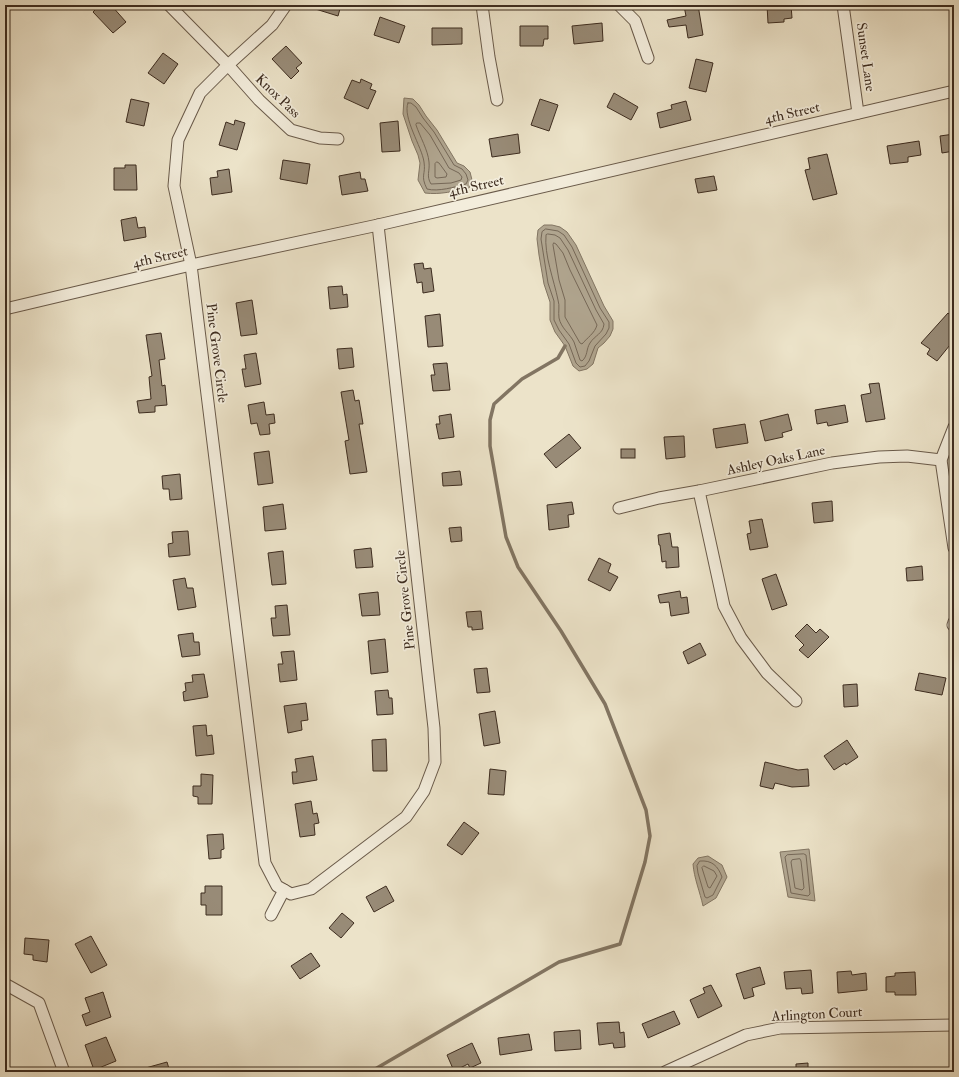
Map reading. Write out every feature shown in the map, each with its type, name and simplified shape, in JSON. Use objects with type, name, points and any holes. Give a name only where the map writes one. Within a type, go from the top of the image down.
[{"type":"street","name":"Knox Pass","points":[[169,5],[228,65],[259,100],[291,130],[320,138],[338,139]]},
{"type":"street","name":"Pine Grove Circle","points":[[286,5],[272,25],[200,93],[178,140],[174,186],[191,265],[265,863],[276,886],[291,894],[311,889],[406,817],[424,791],[435,762],[434,728],[378,224]]},
{"type":"street","points":[[482,5],[497,100]]},
{"type":"street","points":[[619,5],[635,21],[648,58]]},
{"type":"street","name":"Sunset Lane","points":[[843,5],[858,113]]},
{"type":"street","name":"4th Street","points":[[5,309],[191,265],[378,224],[954,91]]},
{"type":"street","points":[[954,427],[941,460],[954,548]]},
{"type":"street","name":"Ashley Oaks Lane","points":[[619,508],[659,498],[832,463],[879,457],[907,456],[941,460]]},
{"type":"street","points":[[699,491],[724,606],[741,638],[767,673],[796,701]]},
{"type":"street","points":[[271,916],[284,890]]},
{"type":"street","points":[[5,984],[39,1003],[64,1072]]},
{"type":"street","name":"Arlington Court","points":[[665,1072],[746,1035],[780,1028],[954,1025]]},
{"type":"water","points":[[404,98],[413,99],[419,105],[437,130],[457,163],[464,166],[470,172],[472,180],[469,188],[442,193],[425,193],[418,180],[420,163],[418,155],[403,114]]},
{"type":"water","points":[[544,225],[560,227],[567,232],[576,245],[604,306],[613,321],[613,329],[610,336],[598,348],[593,364],[587,369],[579,371],[573,366],[565,346],[555,332],[550,320],[550,302],[544,284],[537,239],[538,230]]},
{"type":"water","points":[[809,849],[815,901],[788,897],[780,852]]},
{"type":"water","points":[[708,856],[722,865],[727,877],[716,898],[703,906],[693,864],[698,858]]},
{"type":"building","points":[[100,5],[111,5],[126,22],[113,33],[93,12]]},
{"type":"building","points":[[310,5],[341,5],[338,16],[309,7]]},
{"type":"building","points":[[698,5],[703,35],[688,38],[686,25],[669,27],[667,20],[686,16],[684,6]]},
{"type":"building","points":[[767,5],[791,5],[792,18],[784,19],[784,22],[768,23]]},
{"type":"building","points":[[380,17],[405,26],[399,43],[374,35]]},
{"type":"building","points":[[602,23],[603,41],[574,44],[572,26]]},
{"type":"building","points":[[520,26],[548,26],[548,39],[544,39],[543,46],[520,46]]},
{"type":"building","points":[[432,28],[462,28],[462,44],[432,45]]},
{"type":"building","points":[[286,46],[302,63],[296,68],[299,71],[291,79],[272,59]]},
{"type":"building","points":[[163,53],[178,64],[164,84],[148,73]]},
{"type":"building","points":[[696,59],[713,63],[706,92],[689,88]]},
{"type":"building","points":[[361,79],[372,84],[370,89],[376,91],[368,109],[344,98],[352,80],[360,83]]},
{"type":"building","points":[[614,93],[638,107],[631,120],[607,107]]},
{"type":"building","points":[[131,99],[149,103],[144,126],[126,122]]},
{"type":"building","points":[[540,99],[558,105],[549,131],[531,125]]},
{"type":"building","points":[[686,101],[691,120],[660,128],[657,113],[672,109],[671,105]]},
{"type":"building","points":[[235,120],[245,123],[237,150],[219,145],[226,122],[234,125]]},
{"type":"building","points":[[398,121],[400,151],[382,152],[380,123]]},
{"type":"building","points":[[518,134],[520,153],[492,157],[489,139]]},
{"type":"building","points":[[954,134],[954,151],[942,153],[940,136]]},
{"type":"building","points":[[919,141],[921,155],[908,157],[908,162],[890,164],[887,146]]},
{"type":"building","points":[[827,154],[837,194],[813,200],[805,170],[810,169],[808,158]]},
{"type":"building","points":[[283,160],[310,164],[307,184],[280,179]]},
{"type":"building","points":[[125,165],[136,165],[137,190],[114,190],[114,168],[125,168]]},
{"type":"building","points":[[229,169],[232,192],[212,195],[210,178],[218,177],[217,171]]},
{"type":"building","points":[[360,172],[361,179],[365,179],[368,191],[342,195],[339,176]]},
{"type":"building","points":[[714,176],[717,190],[698,193],[695,179]]},
{"type":"building","points":[[136,217],[138,228],[145,227],[146,237],[124,241],[121,220]]},
{"type":"building","points":[[423,263],[424,269],[431,268],[434,291],[423,293],[422,282],[417,283],[414,264]]},
{"type":"building","points":[[342,286],[343,295],[347,294],[348,307],[330,309],[328,287]]},
{"type":"building","points":[[252,300],[257,334],[241,336],[236,303]]},
{"type":"building","points":[[948,313],[954,318],[954,340],[937,361],[927,354],[930,349],[921,343]]},
{"type":"building","points":[[440,314],[443,346],[428,347],[425,316]]},
{"type":"building","points":[[161,333],[165,359],[159,360],[162,386],[165,385],[167,405],[155,406],[155,412],[139,413],[137,401],[151,399],[149,377],[152,376],[146,335]]},
{"type":"building","points":[[352,348],[354,367],[339,369],[337,349]]},
{"type":"building","points":[[256,353],[261,384],[245,387],[242,369],[246,369],[244,355]]},
{"type":"building","points":[[447,363],[450,390],[433,391],[431,375],[435,375],[433,364]]},
{"type":"building","points":[[879,383],[885,419],[866,422],[861,395],[871,393],[869,384]]},
{"type":"building","points":[[353,390],[355,401],[359,400],[363,424],[359,424],[367,472],[350,474],[345,441],[349,440],[341,392]]},
{"type":"building","points":[[264,402],[266,415],[274,414],[275,423],[269,424],[270,434],[260,435],[257,423],[251,424],[248,405]]},
{"type":"building","points":[[845,405],[848,422],[828,426],[827,422],[817,424],[815,410]]},
{"type":"building","points":[[451,414],[454,437],[439,439],[436,424],[440,424],[439,416]]},
{"type":"building","points":[[788,414],[792,430],[782,433],[783,437],[765,441],[760,421]]},
{"type":"building","points":[[745,424],[748,443],[716,448],[713,429]]},
{"type":"building","points":[[569,434],[581,448],[556,468],[544,454]]},
{"type":"building","points":[[684,436],[685,457],[666,459],[664,437]]},
{"type":"building","points":[[621,449],[635,449],[635,458],[621,458]]},
{"type":"building","points":[[269,451],[273,483],[258,485],[254,453]]},
{"type":"building","points":[[460,471],[462,485],[443,486],[442,473]]},
{"type":"building","points":[[180,474],[182,499],[170,500],[169,489],[163,489],[162,476]]},
{"type":"building","points":[[832,501],[833,521],[814,523],[812,503]]},
{"type":"building","points":[[572,502],[574,514],[568,515],[569,527],[549,530],[547,505]]},
{"type":"building","points":[[283,504],[286,529],[265,531],[263,507]]},
{"type":"building","points":[[762,519],[768,547],[750,550],[747,534],[751,533],[749,521]]},
{"type":"building","points":[[461,527],[462,541],[451,542],[449,528]]},
{"type":"building","points":[[188,531],[190,555],[169,557],[168,544],[173,543],[172,532]]},
{"type":"building","points":[[670,533],[672,547],[678,547],[679,567],[666,568],[666,561],[662,562],[658,535]]},
{"type":"building","points":[[371,548],[373,567],[356,568],[354,550]]},
{"type":"building","points":[[283,551],[286,584],[272,585],[268,553]]},
{"type":"building","points":[[599,558],[611,564],[608,572],[618,577],[610,591],[588,580]]},
{"type":"building","points":[[922,566],[923,580],[907,581],[906,568]]},
{"type":"building","points":[[776,574],[787,605],[772,610],[762,579]]},
{"type":"building","points":[[185,578],[187,588],[193,588],[196,607],[178,610],[173,580]]},
{"type":"building","points":[[680,591],[681,598],[687,597],[689,613],[671,616],[669,602],[660,603],[658,595]]},
{"type":"building","points":[[378,592],[380,615],[362,616],[359,594]]},
{"type":"building","points":[[287,605],[290,635],[273,636],[271,618],[276,618],[275,606]]},
{"type":"building","points":[[481,611],[483,629],[472,630],[472,627],[468,627],[466,612]]},
{"type":"building","points":[[807,624],[816,633],[820,629],[829,637],[808,658],[799,650],[804,645],[795,636]]},
{"type":"building","points":[[193,633],[194,642],[199,642],[200,655],[182,657],[178,635]]},
{"type":"building","points":[[385,639],[388,672],[371,674],[368,641]]},
{"type":"building","points":[[700,643],[706,655],[688,664],[683,652]]},
{"type":"building","points":[[294,651],[297,680],[280,682],[278,664],[283,664],[281,652]]},
{"type":"building","points":[[487,668],[490,692],[477,693],[474,669]]},
{"type":"building","points":[[919,673],[946,678],[942,695],[915,690]]},
{"type":"building","points":[[204,674],[208,697],[184,701],[183,692],[186,691],[185,683],[193,682],[192,675]]},
{"type":"building","points":[[857,684],[858,706],[844,707],[843,685]]},
{"type":"building","points":[[388,690],[389,698],[392,698],[393,714],[377,715],[375,691]]},
{"type":"building","points":[[306,703],[308,720],[301,721],[302,730],[288,733],[284,706]]},
{"type":"building","points":[[495,711],[500,743],[484,746],[479,714]]},
{"type":"building","points":[[206,725],[207,736],[212,735],[214,754],[196,756],[193,726]]},
{"type":"building","points":[[386,739],[387,771],[373,771],[372,740]]},
{"type":"building","points":[[847,740],[858,757],[846,765],[845,763],[834,770],[824,756]]},
{"type":"building","points":[[313,756],[317,780],[293,784],[292,772],[297,772],[295,759]]},
{"type":"building","points":[[765,762],[798,770],[808,769],[809,786],[792,787],[775,783],[773,789],[760,786]]},
{"type":"building","points":[[490,769],[506,771],[504,795],[488,794]]},
{"type":"building","points":[[201,774],[213,775],[212,804],[198,804],[198,797],[193,796],[193,786],[201,786]]},
{"type":"building","points":[[311,801],[313,814],[317,813],[319,823],[314,824],[315,835],[300,837],[295,804]]},
{"type":"building","points":[[464,822],[479,833],[462,855],[447,845]]},
{"type":"building","points":[[223,834],[224,849],[221,850],[221,858],[209,859],[207,835]]},
{"type":"building","points":[[205,886],[222,886],[222,915],[206,915],[206,905],[201,905],[201,893],[205,893]]},
{"type":"building","points":[[386,886],[394,901],[374,912],[366,897]]},
{"type":"building","points":[[342,913],[354,923],[341,938],[329,928]]},
{"type":"building","points":[[91,936],[107,965],[91,973],[75,944]]},
{"type":"building","points":[[25,938],[49,940],[47,962],[33,960],[33,955],[24,954]]},
{"type":"building","points":[[311,953],[320,966],[300,979],[291,966]]},
{"type":"building","points":[[760,967],[765,984],[752,988],[754,996],[744,999],[736,974]]},
{"type":"building","points":[[811,970],[813,993],[802,994],[801,988],[786,989],[784,972]]},
{"type":"building","points":[[851,971],[852,975],[866,973],[867,990],[838,993],[837,972]]},
{"type":"building","points":[[915,972],[916,995],[895,995],[895,992],[886,992],[886,977],[895,976],[895,973]]},
{"type":"building","points":[[711,985],[722,1006],[698,1018],[690,1000],[705,993],[703,988]]},
{"type":"building","points":[[103,992],[111,1017],[86,1026],[82,1015],[90,1012],[85,998]]},
{"type":"building","points":[[674,1011],[680,1024],[648,1038],[642,1024]]},
{"type":"building","points":[[619,1022],[620,1033],[624,1032],[625,1047],[614,1048],[613,1043],[599,1045],[597,1023]]},
{"type":"building","points":[[580,1030],[581,1049],[555,1051],[554,1032]]},
{"type":"building","points":[[529,1034],[532,1050],[500,1055],[498,1038]]},
{"type":"building","points":[[106,1037],[116,1061],[94,1070],[85,1045]]},
{"type":"building","points":[[472,1043],[481,1063],[470,1068],[468,1064],[454,1071],[447,1055]]},
{"type":"building","points":[[167,1062],[170,1072],[142,1072],[142,1069]]},
{"type":"building","points":[[808,1063],[808,1072],[796,1072],[796,1064]]},
{"type":"waterway","points":[[370,1072],[559,962],[620,944],[645,862],[650,836],[646,810],[605,704],[561,631],[518,567],[506,537],[490,446],[490,420],[494,404],[522,379],[558,358],[565,346]]}]
